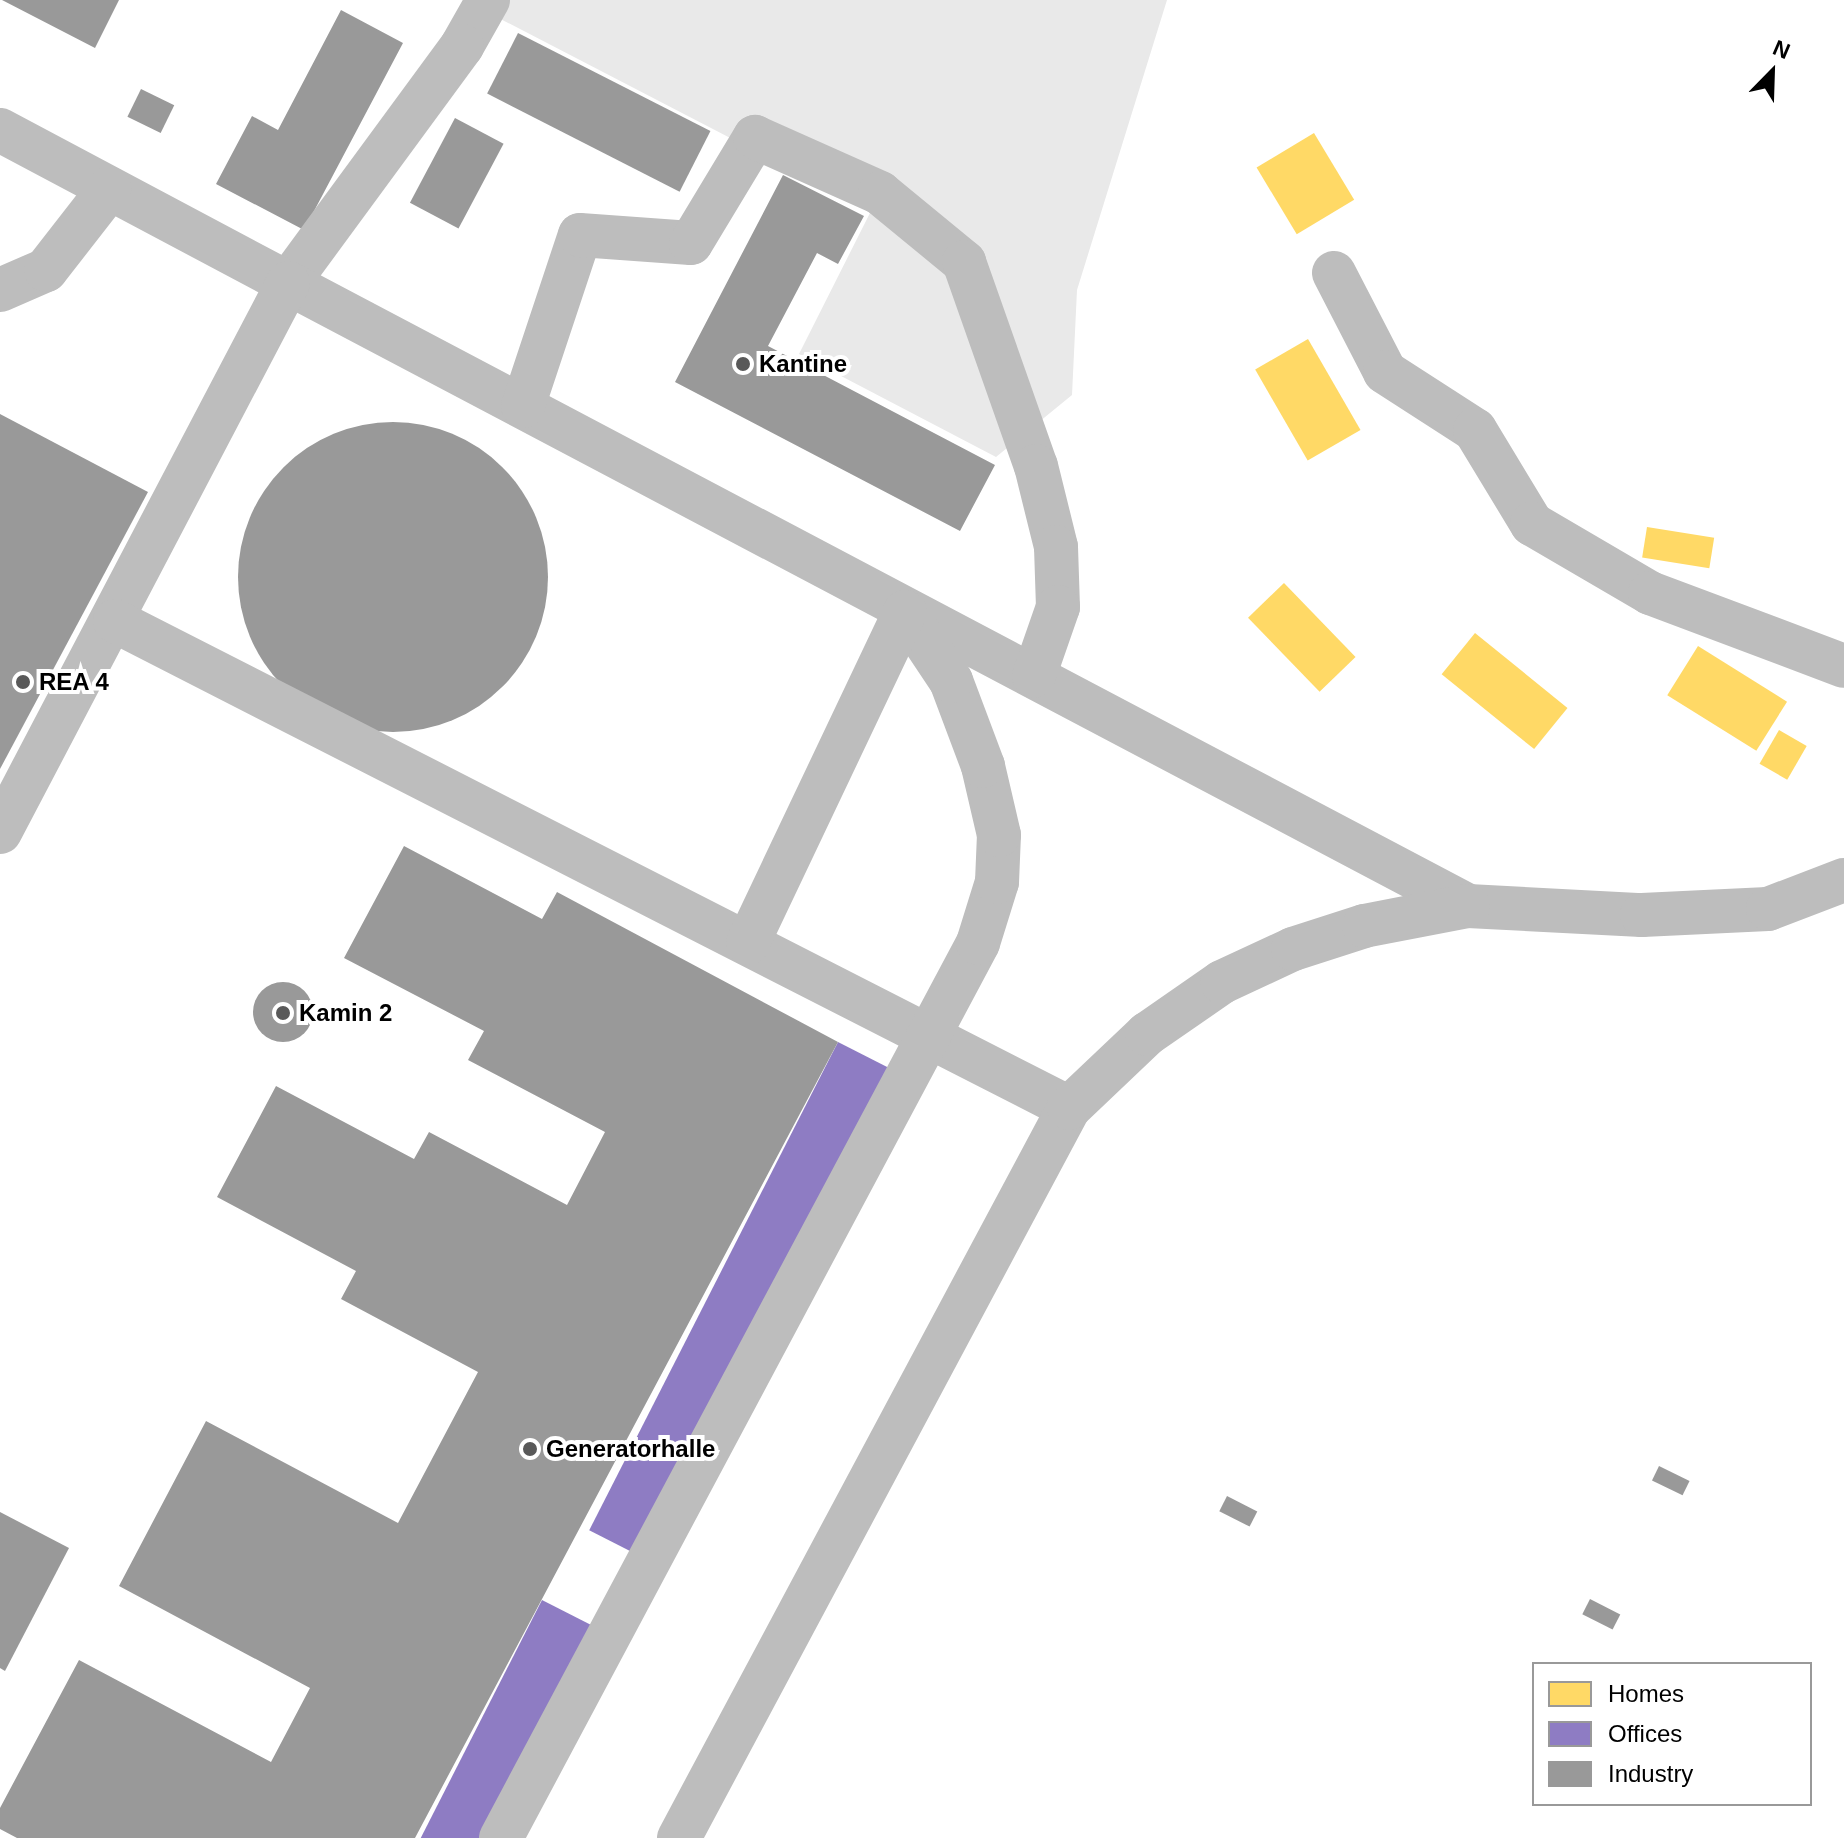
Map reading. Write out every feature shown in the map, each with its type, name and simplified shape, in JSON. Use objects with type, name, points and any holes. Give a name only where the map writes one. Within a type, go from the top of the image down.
[{"type":"street","points":[[0,832],[115,621],[288,283],[462,46],[488,0]]},
{"type":"street","points":[[0,130],[905,612],[1034,676],[1468,906]]},
{"type":"street","points":[[523,406],[580,235],[691,243],[755,137],[880,193],[964,262],[1036,466],[1056,547],[1058,607],[1034,676]]},
{"type":"street","points":[[0,290],[46,270],[109,189]]},
{"type":"street","points":[[1334,273],[1385,372],[1475,430],[1532,524],[1650,593],[1844,666]]},
{"type":"street","points":[[748,943],[905,612]]},
{"type":"street","points":[[501,1838],[978,943],[997,882],[999,835],[983,766],[951,681],[905,612]]},
{"type":"street","points":[[115,621],[1069,1108]]},
{"type":"street","points":[[679,1838],[1069,1108],[1147,1034],[1222,982],[1293,949],[1364,926],[1468,906],[1642,915],[1768,909],[1844,880]]},
{"type":"shaded area","points":[[496,0],[1167,0],[1077,290],[1072,395],[996,457],[799,354],[871,211],[489,13]]},
{"type":"building: Homes","points":[[1314,133],[1354,200],[1297,234],[1257,168]]},
{"type":"building: Homes","points":[[1308,339],[1360,430],[1308,460],[1255,370]]},
{"type":"building: Homes","points":[[1647,527],[1714,538],[1709,568],[1642,558]]},
{"type":"building: Homes","points":[[1284,583],[1356,657],[1320,692],[1248,618]]},
{"type":"building: Homes","points":[[1475,633],[1567,708],[1534,749],[1442,674]]},
{"type":"building: Homes","points":[[1698,646],[1787,702],[1756,751],[1667,695]]},
{"type":"building: Homes","points":[[1779,730],[1807,746],[1787,780],[1760,764]]},
{"type":"building: Offices","points":[[838,1042],[891,1069],[642,1557],[589,1530]]},
{"type":"building: Offices","points":[[542,1600],[595,1627],[487,1838],[421,1838]]},
{"type":"building: Industry","points":[[2,0],[119,0],[95,48]]},
{"type":"building: Industry","points":[[341,10],[403,43],[304,230],[216,184],[252,116],[278,130]]},
{"type":"building: Industry","points":[[518,33],[710,131],[680,192],[487,94]]},
{"type":"building: Industry","points":[[141,89],[174,105],[161,133],[127,117]]},
{"type":"building: Industry","points":[[455,118],[504,144],[458,229],[410,203]]},
{"type":"building: Industry","name":"Kantine","points":[[783,175],[864,216],[838,264],[817,253],[768,346],[995,465],[960,531],[675,382]]},
{"type":"building: Industry","points":[[0,414],[148,492],[0,769]]},
{"type":"building: Industry","points":[[378,422],[408,422],[438,428],[466,440],[492,457],[513,478],[530,504],[542,532],[548,592],[537,636],[522,663],[503,687],[479,706],[452,721],[408,732],[378,732],[348,726],[320,714],[294,697],[273,676],[256,650],[244,622],[238,592],[238,562],[244,532],[256,504],[273,478],[294,457],[320,440],[348,428]]},
{"type":"building: Industry","points":[[404,846],[542,919],[557,892],[838,1042],[415,1838],[17,1838],[0,1829],[0,1808],[79,1660],[271,1762],[310,1688],[119,1586],[206,1421],[398,1523],[478,1372],[341,1299],[356,1271],[217,1197],[276,1086],[414,1159],[429,1132],[567,1205],[605,1132],[468,1060],[484,1031],[344,958]]},
{"type":"building: Industry","name":"Kamin 2","points":[[283,982],[295,984],[304,991],[311,1000],[311,1024],[304,1033],[295,1040],[283,1042],[271,1040],[262,1033],[255,1024],[253,1012],[255,1000],[262,991],[271,984]]},
{"type":"building: Industry","points":[[1659,1466],[1690,1481],[1683,1495],[1652,1480]]},
{"type":"building: Industry","points":[[1227,1496],[1257,1511],[1250,1527],[1219,1511]]},
{"type":"building: Industry","points":[[0,1512],[69,1548],[5,1671],[0,1668]]},
{"type":"building: Industry","points":[[1590,1599],[1620,1614],[1613,1630],[1582,1614]]},
{"type":"place","name":"Kantine","points":[[743,364]]},
{"type":"place","name":"REA 4","points":[[23,682]]},
{"type":"place","name":"Kamin 2","points":[[283,1013]]},
{"type":"place","name":"Generatorhalle","points":[[530,1449]]}]
